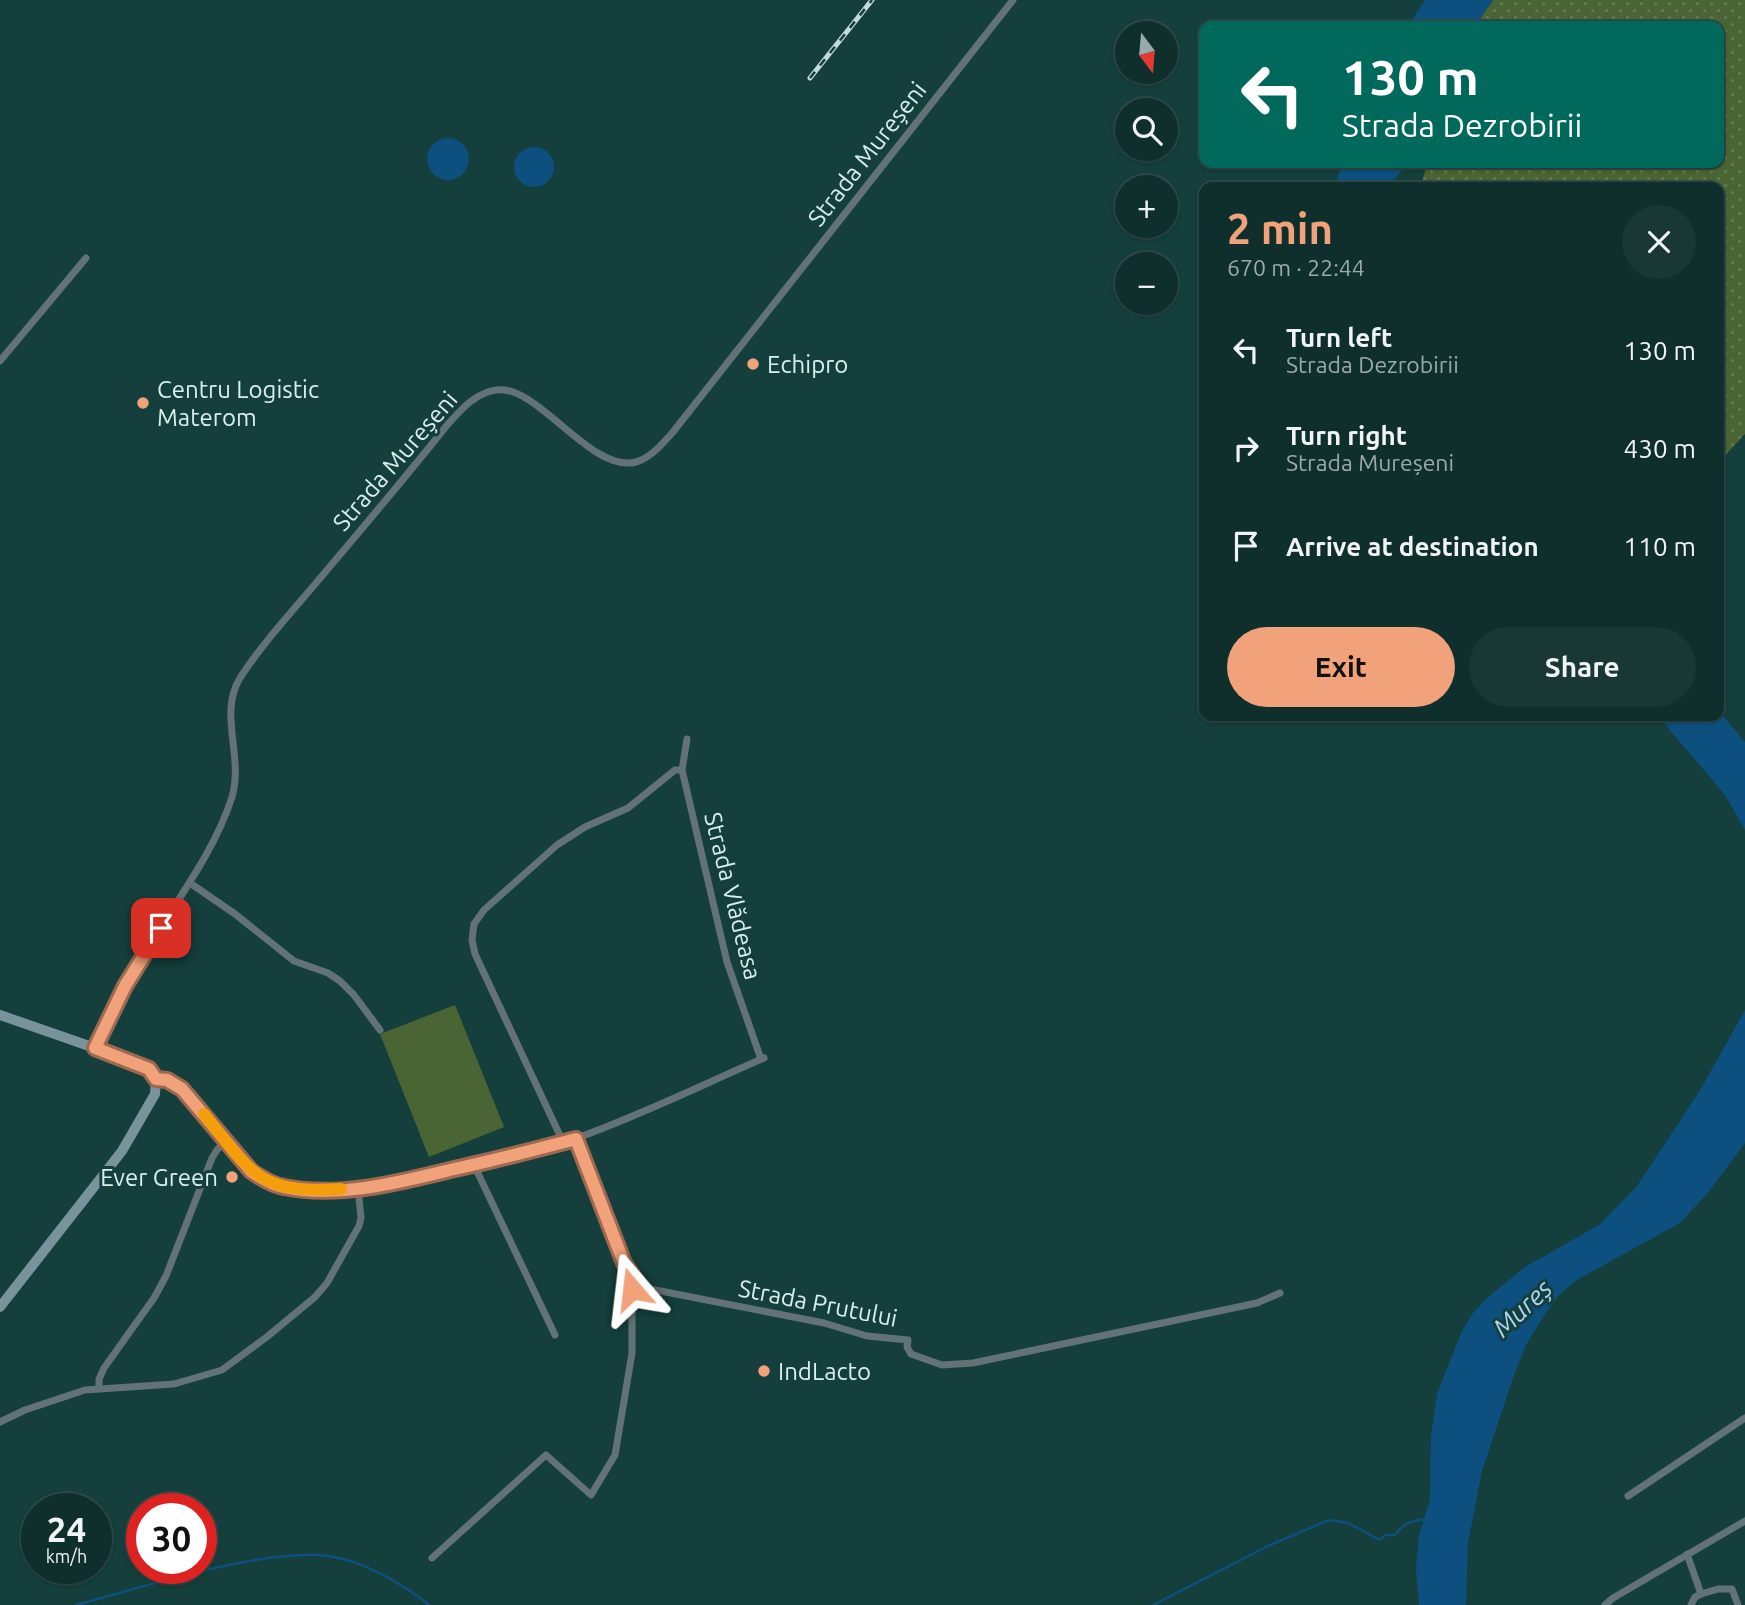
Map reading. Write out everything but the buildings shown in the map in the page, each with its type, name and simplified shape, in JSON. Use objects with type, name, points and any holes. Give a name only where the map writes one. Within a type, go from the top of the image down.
[{"type":"main road","points":[[0,1015],[149,1069],[156,1079],[155,1094],[122,1150],[0,1307]]},
{"type":"street","name":"Strada Mureșeni","points":[[95,1048],[125,986],[190,883],[231,799],[237,777],[230,716],[232,695],[239,679],[268,640],[448,424],[480,395],[498,389],[515,393],[534,404],[601,456],[618,462],[636,462],[654,452],[673,432],[1013,0]]},
{"type":"street","points":[[0,361],[86,258]]},
{"type":"street","name":"Strada Vlădeasa","points":[[576,1139],[763,1059],[727,962],[682,769],[687,739]]},
{"type":"street","points":[[563,1142],[475,954],[472,940],[474,924],[484,910],[557,845],[585,827],[628,808],[676,770],[682,769]]},
{"type":"street","points":[[190,883],[235,914],[294,961],[328,973],[340,981],[380,1030]]},
{"type":"street","points":[[156,1079],[167,1080],[182,1089],[251,1171],[272,1184],[284,1187],[358,1188],[403,1181],[576,1139],[624,1263],[636,1281],[632,1286],[632,1353],[615,1455],[591,1495],[546,1455],[432,1558]]},
{"type":"street","points":[[99,1388],[99,1379],[104,1368],[154,1298],[166,1276],[212,1158],[226,1141]]},
{"type":"street","points":[[474,1165],[555,1335]]},
{"type":"street","points":[[0,1422],[54,1399],[99,1388],[174,1384],[206,1376],[236,1362],[302,1310],[327,1283],[359,1226],[361,1218],[358,1188]]},
{"type":"street","name":"Strada Prutului","points":[[636,1281],[656,1291],[824,1323],[867,1336],[908,1340],[907,1347],[911,1354],[942,1365],[973,1363],[1257,1303],[1280,1293]]},
{"type":"street","points":[[1628,1496],[1745,1418]]},
{"type":"street","points":[[1605,1605],[1745,1521]]},
{"type":"street","points":[[1687,1555],[1701,1594]]},
{"type":"street","points":[[1691,1605],[1695,1597],[1718,1589],[1732,1589],[1738,1605]]},
{"type":"green space","points":[[1493,0],[1745,0],[1745,434],[1724,457],[1724,182],[1422,182],[1426,168],[1724,168],[1724,21],[1478,21]]},
{"type":"green space","points":[[455,1005],[504,1127],[429,1157],[380,1034]]},
{"type":"water","points":[[1425,0],[1493,0],[1478,21],[1411,21]]},
{"type":"water","points":[[448,138],[463,144],[469,159],[463,174],[448,180],[433,174],[427,159],[433,144]]},
{"type":"water","points":[[534,147],[542,148],[548,153],[553,159],[553,175],[548,181],[542,186],[534,187],[526,186],[520,181],[515,175],[514,167],[515,159],[520,153],[526,148]]},
{"type":"water","points":[[1341,168],[1404,168],[1392,182],[1336,182]]},
{"type":"water","points":[[1724,717],[1745,742],[1745,830],[1725,795],[1662,721],[1724,721]]},
{"type":"water","name":"Mureș","points":[[1745,1010],[1745,1143],[1707,1194],[1680,1223],[1575,1281],[1558,1296],[1543,1317],[1526,1345],[1514,1375],[1482,1471],[1468,1543],[1466,1605],[1419,1605],[1416,1569],[1419,1535],[1430,1499],[1431,1436],[1437,1394],[1461,1333],[1473,1313],[1488,1297],[1525,1267],[1599,1225],[1637,1186],[1699,1092]]},
{"type":"waterway","points":[[1153,1605],[1268,1546],[1329,1520],[1348,1523],[1380,1540],[1385,1535],[1395,1535],[1408,1523],[1427,1519]]},
{"type":"waterway","points":[[76,1605],[220,1567],[298,1555],[328,1556],[354,1562],[395,1581],[429,1605]]},
{"type":"railway","points":[[810,78],[872,0]]},
{"type":"slow traffic","points":[[204,1114],[251,1171],[262,1179],[284,1187],[341,1189]]},
{"type":"place","name":"Echipro","points":[[753,364]]},
{"type":"place","name":"Centru Logistic Materom","points":[[143,403]]},
{"type":"place","name":"Ever Green","points":[[232,1177]]},
{"type":"place","name":"IndLacto","points":[[764,1371]]},
{"type":"route","points":[[161,928],[125,986],[95,1048],[149,1069],[156,1079],[162,1078],[182,1089],[251,1171],[272,1184],[284,1187],[325,1190],[358,1188],[403,1181],[576,1139],[624,1263],[636,1281],[632,1289]]}]
